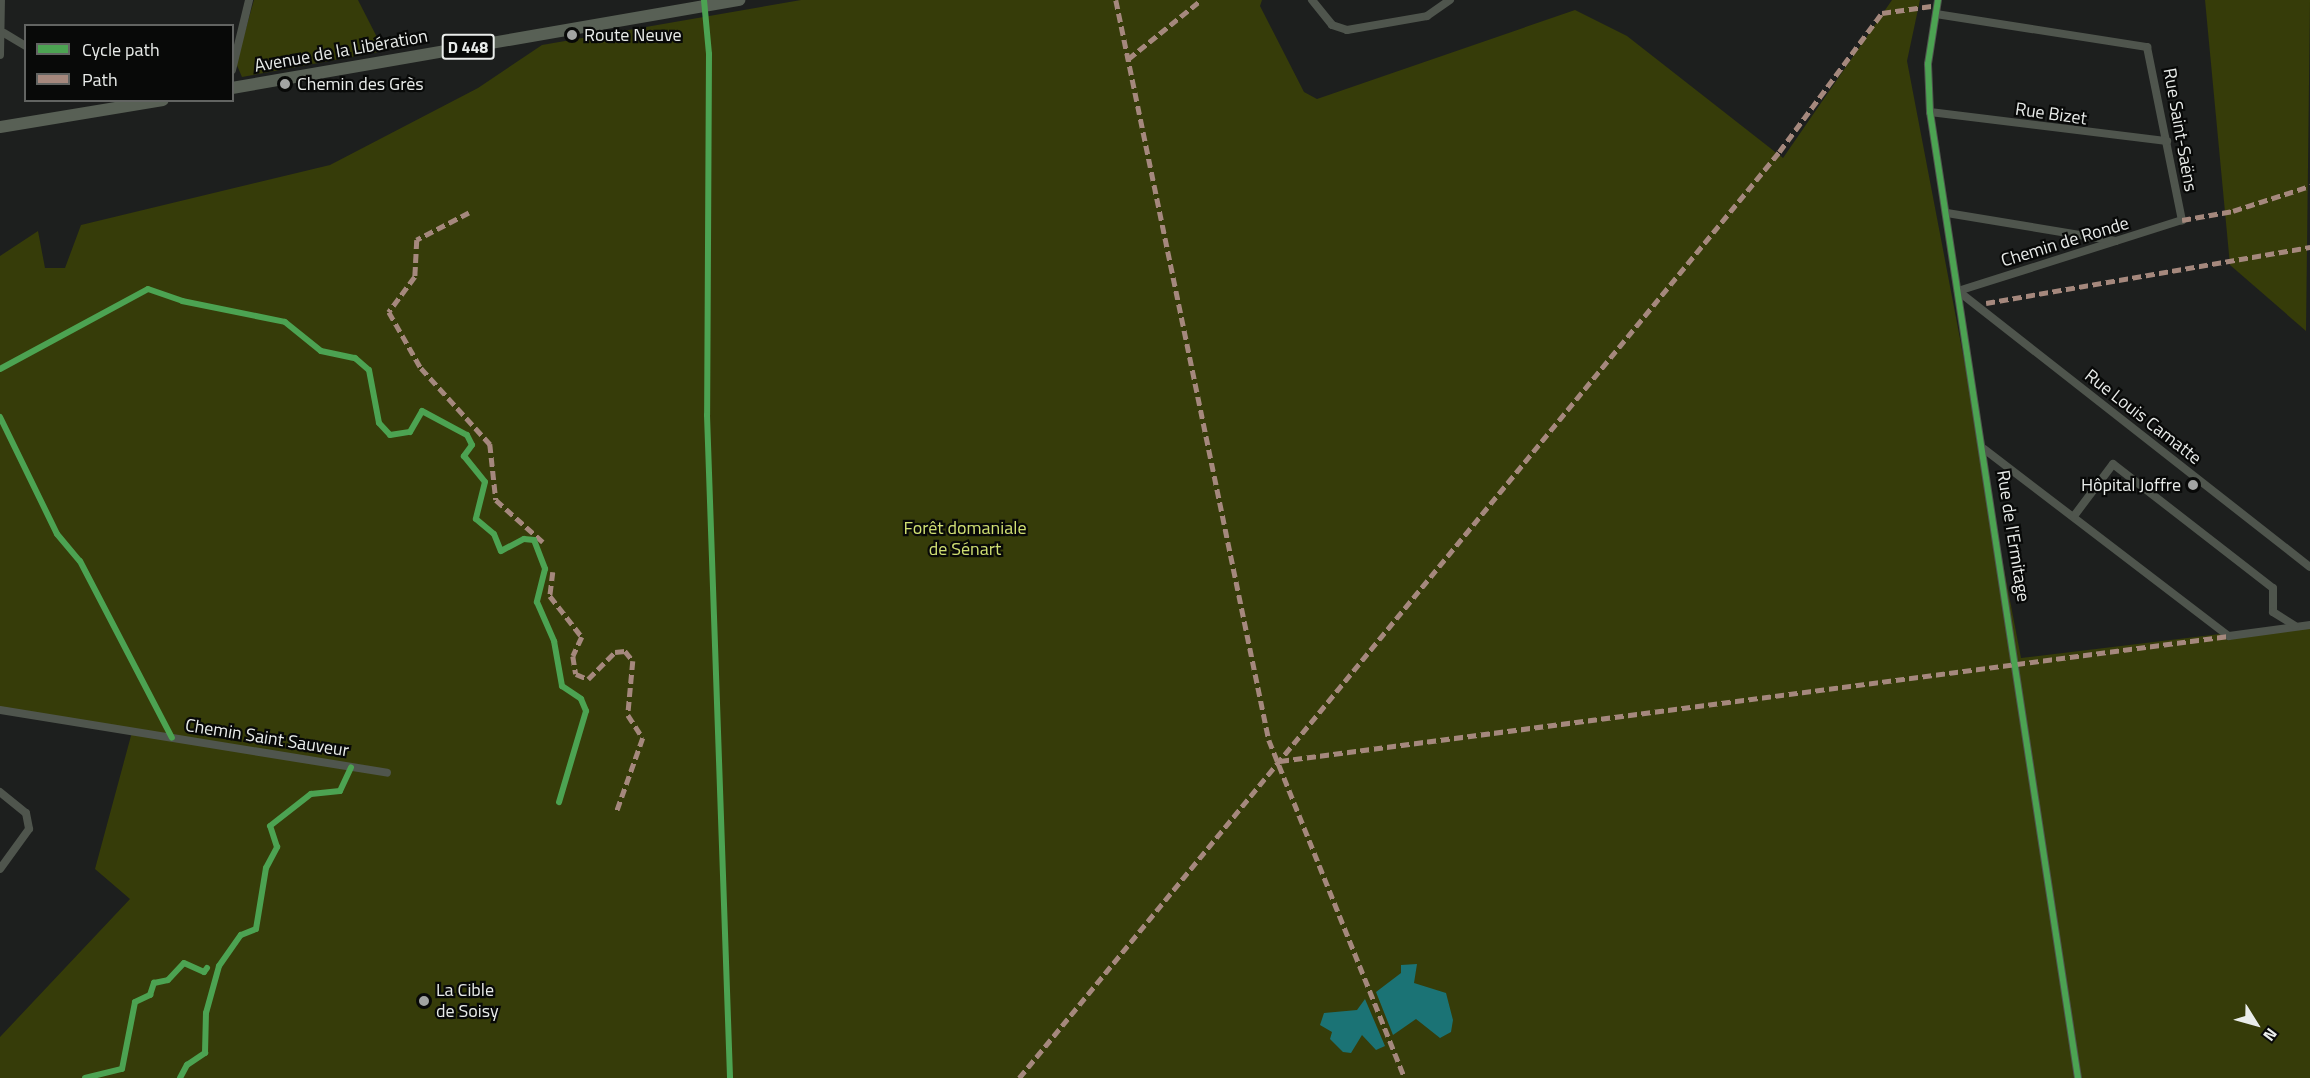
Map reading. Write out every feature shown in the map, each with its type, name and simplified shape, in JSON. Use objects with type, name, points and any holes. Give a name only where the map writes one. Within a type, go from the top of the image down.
[{"type":"main road","name":"D 448","points":[[704,3],[739,0]]},
{"type":"main road","name":"Avenue de la Libération","points":[[234,88],[704,3]]},
{"type":"main road","points":[[0,127],[151,102]]},
{"type":"street","points":[[0,55],[4,33],[1,0]]},
{"type":"street","points":[[234,61],[249,0]]},
{"type":"street","points":[[1316,1],[1332,25],[1347,30],[1427,16],[1450,0]]},
{"type":"street","name":"Rue de l'Ermitage","points":[[1938,0],[1928,64],[1930,112],[1984,449],[2078,1078]]},
{"type":"street","name":"Rue Saint-Saëns","points":[[1936,14],[2147,47],[2182,220]]},
{"type":"street","points":[[4,33],[24,45]]},
{"type":"street","name":"Rue Bizet","points":[[1930,112],[2167,141]]},
{"type":"street","points":[[1947,213],[2117,241]]},
{"type":"street","name":"Chemin de Ronde","points":[[1958,291],[2182,220]]},
{"type":"street","name":"Rue Louis Camatte","points":[[1958,291],[2310,567]]},
{"type":"street","points":[[1984,449],[2229,636],[2310,625]]},
{"type":"street","points":[[2074,516],[2113,464],[2273,588],[2273,612],[2295,626]]},
{"type":"street","name":"Chemin Saint Sauveur","points":[[0,710],[387,773]]},
{"type":"street","points":[[0,792],[26,813],[29,829],[0,869]]},
{"type":"green space","points":[[254,0],[358,0],[384,51],[242,77],[236,63]]},
{"type":"green space","name":"Forêt domaniale de Sénart","points":[[801,0],[1262,0],[1260,6],[1304,92],[1317,99],[1575,10],[1627,36],[1783,158],[1892,0],[1920,0],[1907,61],[2021,658],[2310,623],[2310,1078],[0,1078],[0,1037],[130,899],[95,869],[132,732],[0,707],[0,256],[38,231],[45,268],[65,268],[81,225],[330,165],[478,88],[542,45]]},
{"type":"green space","points":[[2205,0],[2310,0],[2306,331],[2230,265]]},
{"type":"water","points":[[1417,964],[1414,983],[1446,993],[1453,1020],[1451,1032],[1440,1038],[1416,1019],[1393,1035],[1376,992],[1401,973],[1401,965]]},
{"type":"water","points":[[1365,999],[1385,1046],[1376,1050],[1362,1035],[1351,1053],[1343,1052],[1330,1039],[1332,1032],[1320,1025],[1324,1013],[1357,1010]]},
{"type":"marked path","points":[[1116,0],[1269,740],[1405,1078]]},
{"type":"marked path","points":[[1128,59],[1201,0]]},
{"type":"marked path","points":[[1019,1078],[1779,152],[1882,13],[1938,5]]},
{"type":"marked path","points":[[2182,220],[2233,211],[2310,186]]},
{"type":"marked path","points":[[469,213],[417,240],[415,277],[389,312],[421,368],[490,444],[496,500],[543,542]]},
{"type":"marked path","points":[[1986,303],[2310,247]]},
{"type":"marked path","points":[[553,572],[550,596],[582,637],[573,656],[576,674],[588,679],[615,652],[625,651],[633,661],[628,715],[643,738],[617,811]]},
{"type":"marked path","points":[[1280,761],[2229,636]]},
{"type":"cycle path","points":[[704,0],[709,54],[707,415],[730,1078]]},
{"type":"cycle path","points":[[1938,0],[1928,64],[1930,112],[2078,1078]]},
{"type":"cycle path","points":[[0,369],[148,289],[182,301],[285,322],[321,351],[355,358],[369,370],[379,423],[390,435],[410,432],[422,411],[467,435],[472,445],[464,456],[485,482],[476,519],[494,534],[501,551],[524,539],[534,540],[545,569],[537,602],[554,641],[562,686],[581,699],[586,711],[559,802]]},
{"type":"cycle path","points":[[0,417],[57,534],[80,561],[172,738]]},
{"type":"cycle path","points":[[180,1078],[187,1065],[205,1053],[206,1013],[219,966],[241,935],[256,929],[266,868],[277,847],[270,826],[311,794],[340,791],[351,767]]},
{"type":"cycle path","points":[[85,1078],[122,1069],[135,1002],[150,995],[154,983],[168,980],[184,963],[204,972],[207,968]]},
{"type":"place","name":"Route Neuve","points":[[572,35]]},
{"type":"place","name":"Chemin des Grès","points":[[285,84]]},
{"type":"place","name":"Hôpital Joffre","points":[[2193,485]]},
{"type":"place","name":"La Cible de Soisy","points":[[424,1001]]}]
